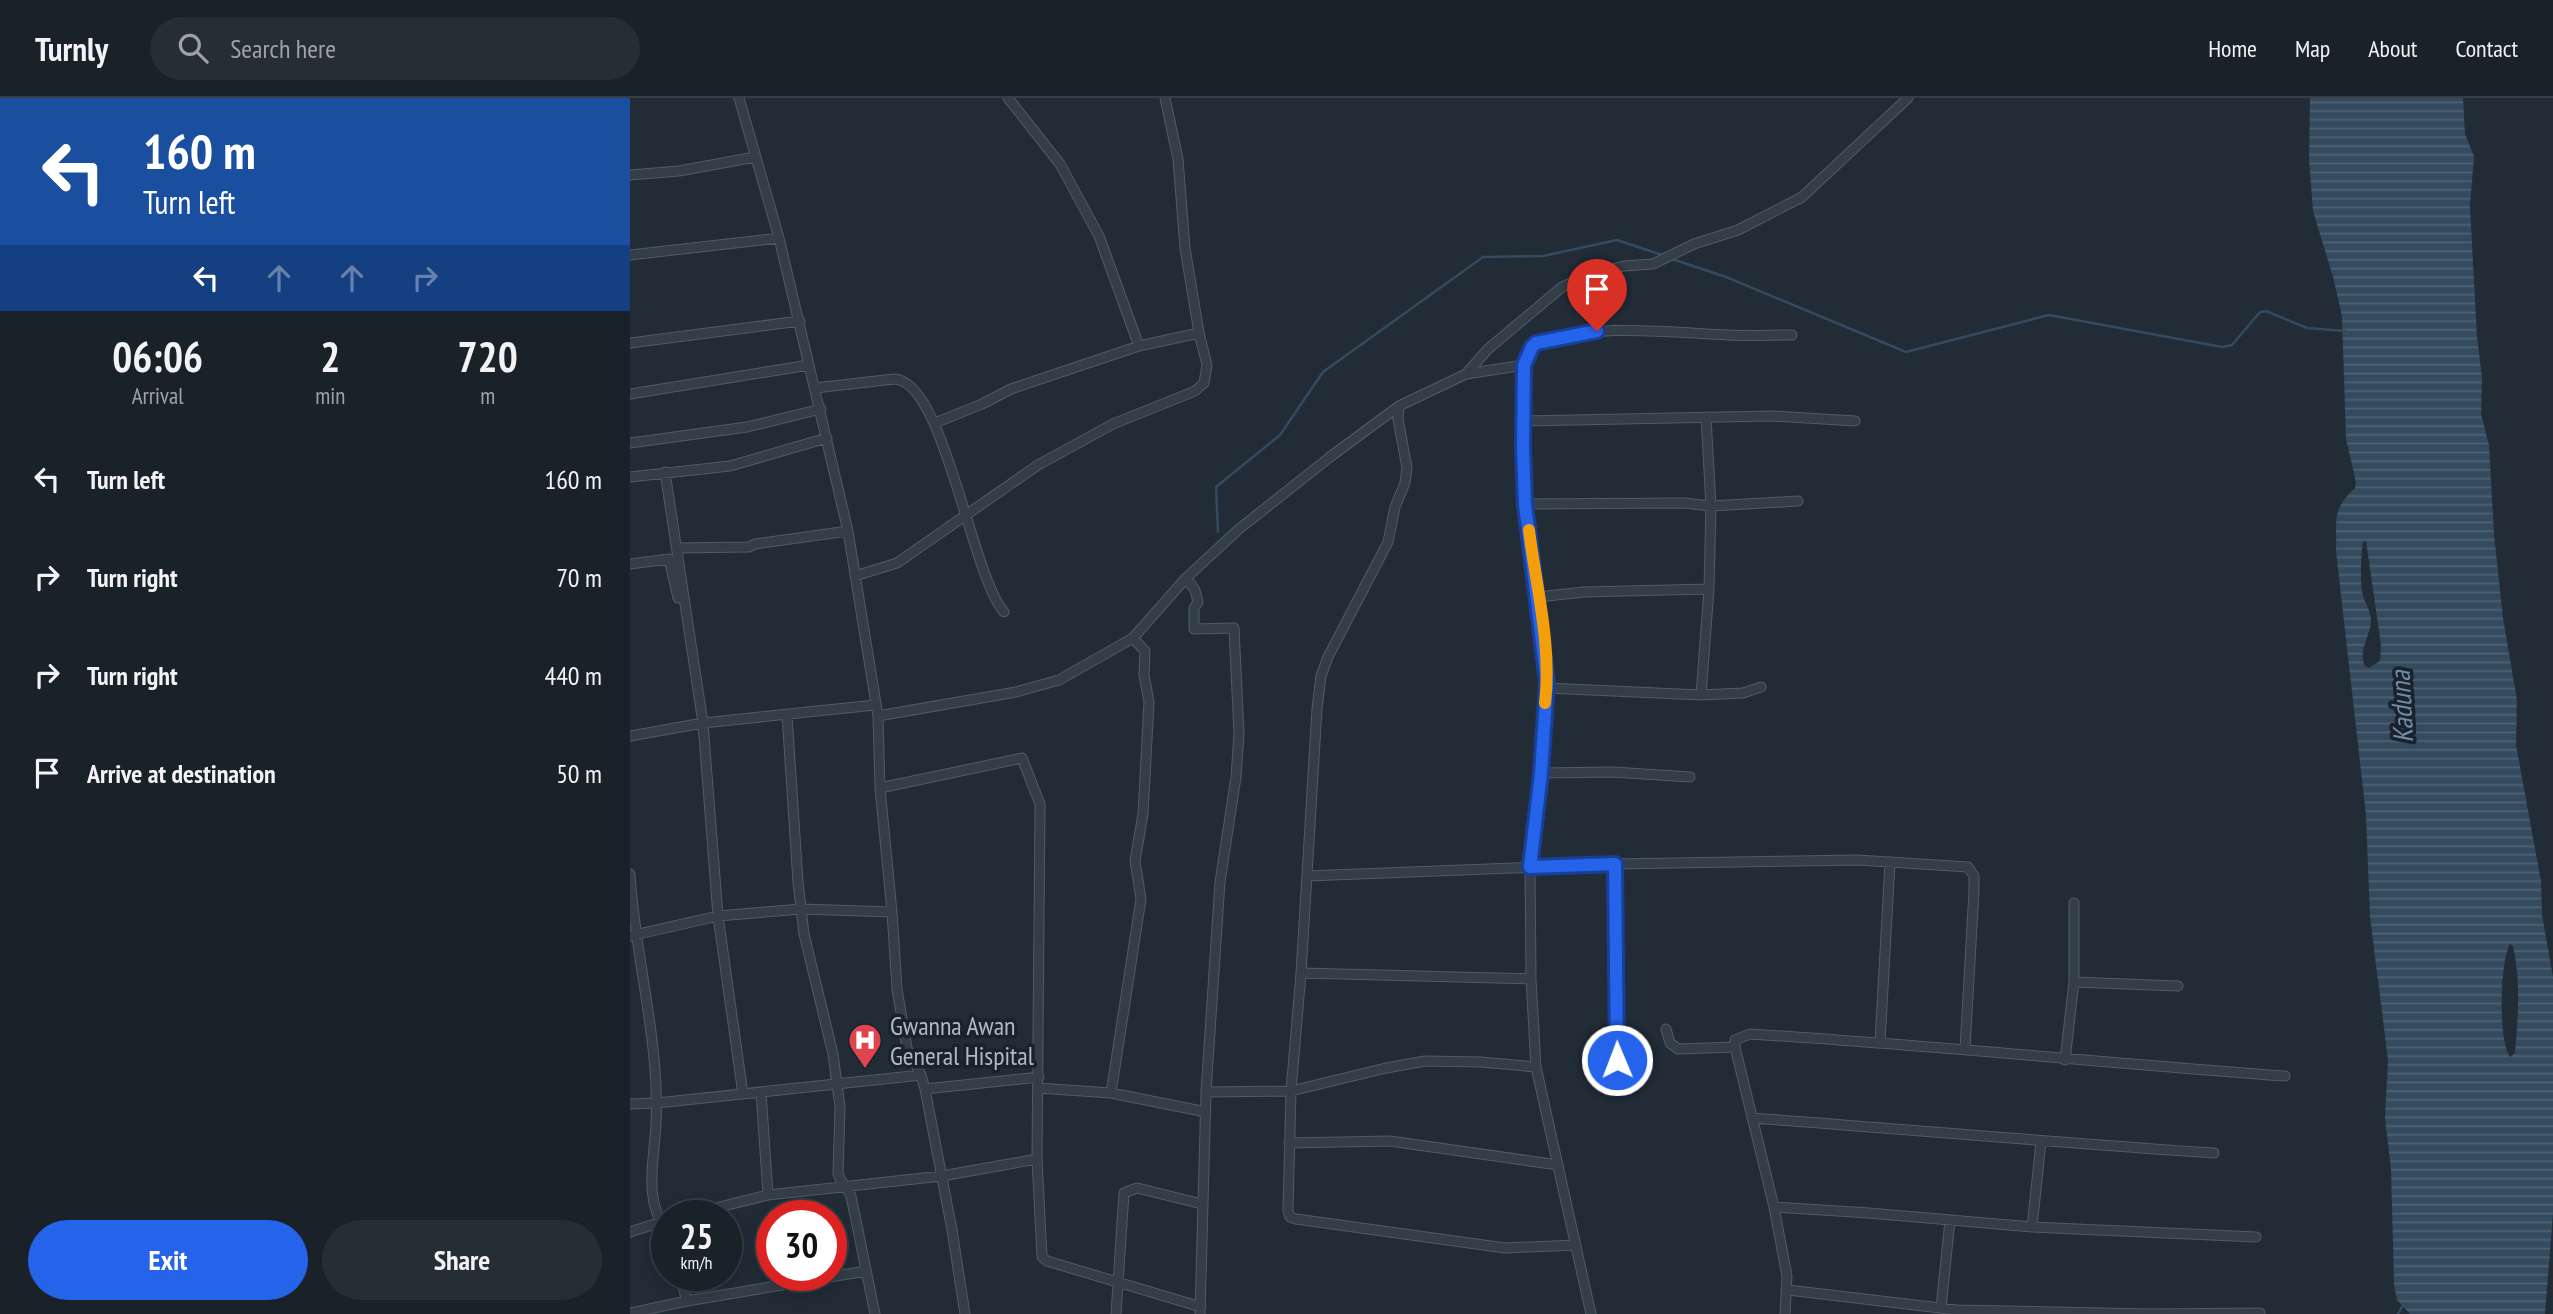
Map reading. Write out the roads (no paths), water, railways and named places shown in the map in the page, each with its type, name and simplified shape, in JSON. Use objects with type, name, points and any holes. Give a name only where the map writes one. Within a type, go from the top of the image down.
[{"type":"street","points":[[739,98],[800,321],[848,531],[878,716],[880,788],[897,989],[907,1048],[922,1074],[965,1314]]},
{"type":"street","points":[[1008,98],[1060,164],[1099,236],[1139,346]]},
{"type":"street","points":[[855,576],[897,563],[1038,465],[1113,424],[1195,391],[1204,383],[1207,365],[1185,248],[1178,159],[1165,98]]},
{"type":"street","points":[[1466,374],[1488,349],[1562,287],[1586,276],[1624,266],[1653,264],[1694,244],[1738,230],[1802,197],[1908,98]]},
{"type":"street","points":[[630,175],[679,171],[755,157]]},
{"type":"street","points":[[630,255],[779,238]]},
{"type":"street","points":[[630,330],[630,343],[800,321]]},
{"type":"street","points":[[1591,1314],[1536,1068],[1531,979],[1530,867],[1547,688],[1525,504],[1522,421],[1524,365],[1536,343],[1597,331],[1793,335]]},
{"type":"street","points":[[935,423],[1011,389],[1139,346],[1199,333]]},
{"type":"street","points":[[630,394],[808,365]]},
{"type":"street","points":[[878,716],[1016,692],[1059,680],[1133,638],[1186,578],[1249,521],[1329,457],[1399,406],[1466,374],[1524,365]]},
{"type":"street","points":[[815,388],[902,379],[912,384],[935,423],[986,573],[999,607],[1004,612]]},
{"type":"street","points":[[1399,406],[1398,419],[1407,468],[1388,542],[1334,645],[1321,677],[1291,1091],[1288,1211],[1290,1217],[1296,1219],[1505,1248],[1576,1245]]},
{"type":"street","points":[[630,443],[747,428],[821,409]]},
{"type":"street","points":[[1522,421],[1772,416],[1855,421]]},
{"type":"street","points":[[1701,695],[1709,589],[1711,506],[1706,417]]},
{"type":"street","points":[[630,477],[730,466],[827,438]]},
{"type":"street","points":[[665,472],[703,723],[718,916],[743,1094]]},
{"type":"street","points":[[1525,504],[1674,503],[1711,506],[1798,501]]},
{"type":"street","points":[[689,637],[677,548],[749,547],[848,531]]},
{"type":"street","points":[[630,564],[669,559],[695,673]]},
{"type":"street","points":[[880,788],[1023,758],[1040,804],[1037,1159],[1042,1257],[1047,1261],[1200,1311],[1206,1093],[1220,882],[1236,777],[1239,734],[1234,628],[1194,629],[1194,608],[1198,602],[1195,590],[1186,578]]},
{"type":"street","points":[[1538,597],[1584,592],[1709,589]]},
{"type":"street","points":[[1111,1093],[1140,899],[1135,861],[1143,814],[1149,702],[1144,675],[1145,652],[1133,638]]},
{"type":"street","points":[[1547,688],[1701,695],[1743,693],[1761,687]]},
{"type":"street","points":[[630,736],[703,723],[875,705]]},
{"type":"street","points":[[787,715],[804,934],[833,1054],[837,1083],[841,1128],[838,1174],[851,1196],[875,1314]]},
{"type":"street","points":[[1541,773],[1613,772],[1690,778]]},
{"type":"street","points":[[1307,876],[1615,864],[1857,860],[1968,867],[1972,870],[1974,891],[1965,1049]]},
{"type":"street","points":[[1880,1042],[1890,862]]},
{"type":"street","points":[[1615,864],[1617,1060]]},
{"type":"street","points":[[630,874],[633,935],[649,1025],[657,1103],[652,1200]]},
{"type":"street","points":[[2066,1060],[2074,982],[2074,903]]},
{"type":"street","points":[[633,935],[718,916],[801,909],[892,912]]},
{"type":"street","points":[[1301,973],[1531,979]]},
{"type":"street","points":[[2074,982],[2178,986]]},
{"type":"street","points":[[1666,1029],[1670,1043],[1678,1049],[1735,1047]]},
{"type":"street","points":[[1785,1314],[1788,1290],[1774,1208],[1735,1040],[1750,1034],[1880,1042],[2066,1060],[2285,1076]]},
{"type":"street","points":[[1206,1093],[1291,1091],[1424,1061],[1481,1062],[1536,1068]]},
{"type":"street","points":[[630,1104],[922,1074]]},
{"type":"street","points":[[925,1089],[1039,1077]]},
{"type":"street","points":[[1038,1088],[1111,1093],[1206,1112]]},
{"type":"street","points":[[761,1092],[768,1195]]},
{"type":"street","points":[[1752,1118],[2041,1142],[2214,1153]]},
{"type":"street","points":[[1289,1143],[1390,1141],[1558,1165]]},
{"type":"street","points":[[2032,1227],[2041,1142]]},
{"type":"street","points":[[742,1201],[768,1195],[942,1177],[1037,1159]]},
{"type":"street","points":[[1116,1314],[1124,1192],[1136,1188],[1202,1205]]},
{"type":"street","points":[[1774,1208],[2032,1227],[2256,1237]]},
{"type":"street","points":[[1941,1308],[1950,1220]]},
{"type":"street","points":[[630,1232],[651,1225]]},
{"type":"street","points":[[630,1313],[866,1271]]},
{"type":"street","points":[[1788,1290],[1941,1308],[2124,1313],[2260,1313]]},
{"type":"street","points":[[684,1291],[687,1301]]},
{"type":"water","name":"Kaduna","points":[[2310,98],[2463,98],[2465,134],[2474,156],[2470,206],[2477,337],[2482,377],[2481,414],[2489,445],[2494,534],[2503,618],[2517,700],[2516,745],[2541,881],[2542,915],[2553,977],[2553,1213],[2545,1314],[2410,1314],[2397,1300],[2394,1284],[2391,1169],[2385,1118],[2388,1060],[2370,917],[2366,815],[2336,551],[2337,516],[2356,482],[2346,439],[2342,316],[2313,211],[2309,158]],"holes":[[[2366,541],[2381,645],[2380,661],[2369,668],[2365,666],[2363,655],[2371,623],[2361,586],[2362,548],[2363,542]],[[2510,944],[2516,959],[2518,999],[2515,1053],[2510,1057],[2502,1019],[2502,983]]]},
{"type":"waterway","points":[[1218,532],[1216,487],[1280,435],[1323,372],[1483,257],[1543,256],[1617,240],[1662,255]]},
{"type":"waterway","points":[[1672,259],[1726,277],[1906,352],[2049,315],[2222,347],[2232,345],[2260,312],[2266,311],[2307,328],[2345,331]]},
{"type":"waterway","points":[[2398,1314],[2403,1305]]},
{"type":"place","name":"Gwanna Awan General Hispital","points":[[865,1070]]}]
